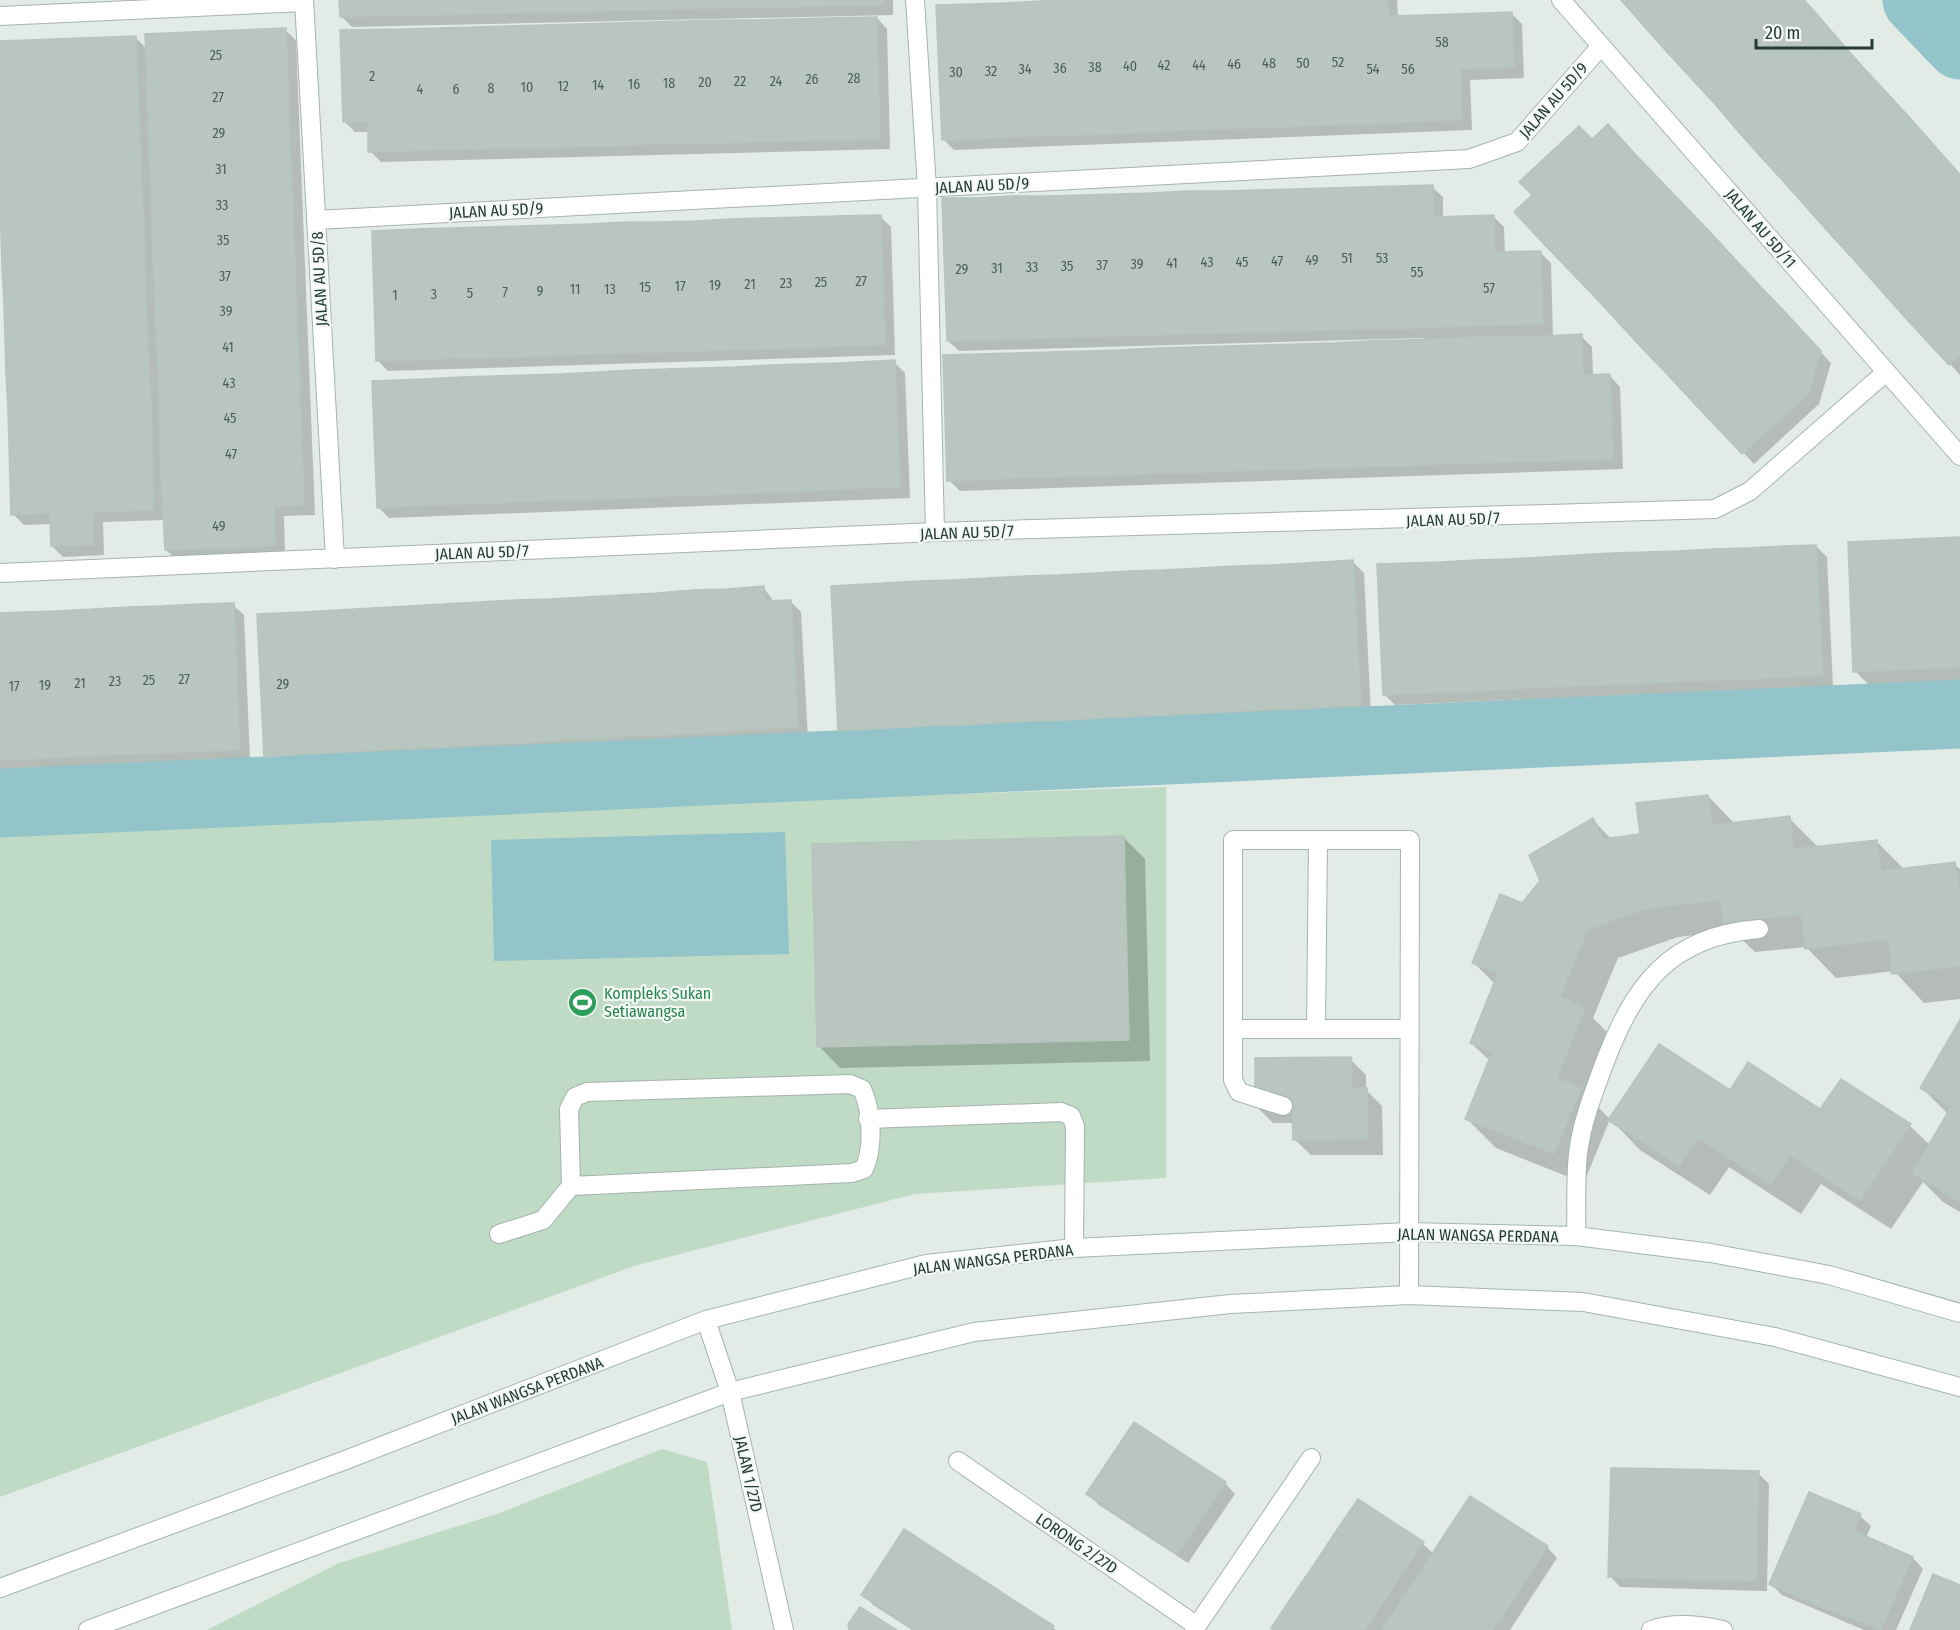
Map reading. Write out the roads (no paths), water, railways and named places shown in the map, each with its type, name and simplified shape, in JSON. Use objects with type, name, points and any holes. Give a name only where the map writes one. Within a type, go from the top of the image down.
[{"type":"street","points":[[915,0],[927,188],[935,532]]},
{"type":"street","name":"JALAN AU 5D/11","points":[[1561,0],[1960,456]]},
{"type":"street","points":[[0,16],[304,1]]},
{"type":"street","name":"JALAN AU 5D/8","points":[[304,1],[335,558]]},
{"type":"street","name":"JALAN AU 5D/9","points":[[316,220],[1469,159],[1517,142],[1601,46]]},
{"type":"street","name":"JALAN AU 5D/7","points":[[0,573],[935,532],[1447,519],[1715,509],[1750,490],[1886,372]]},
{"type":"street","points":[[1283,1106],[1239,1092],[1233,1080],[1233,840],[1410,840],[1409,1295]]},
{"type":"street","points":[[1316,1028],[1318,840]]},
{"type":"street","points":[[1576,1236],[1578,1153],[1594,1091],[1617,1032],[1645,983],[1677,956],[1703,940],[1733,931],[1759,929]]},
{"type":"street","points":[[1233,1029],[1409,1029]]},
{"type":"street","points":[[499,1234],[543,1220],[571,1186],[569,1109],[574,1097],[587,1092],[850,1084],[862,1089],[868,1101],[869,1158],[864,1169],[852,1173],[571,1186]]},
{"type":"street","points":[[868,1119],[1061,1112],[1071,1116],[1075,1126],[1074,1248]]},
{"type":"street","name":"JALAN WANGSA PERDANA","points":[[0,1588],[343,1461],[706,1320],[926,1264],[1074,1248],[1408,1232],[1576,1236],[1711,1253],[1829,1275],[1960,1314]]},
{"type":"street","points":[[88,1630],[730,1392],[974,1332],[1230,1304],[1409,1295],[1583,1302],[1775,1337],[1960,1387]]},
{"type":"street","name":"JALAN 1/27D","points":[[706,1320],[730,1392],[784,1630]]},
{"type":"street","points":[[1196,1628],[1311,1458]]},
{"type":"street","name":"LORONG 2/27D","points":[[958,1461],[1196,1628]]},
{"type":"street","points":[[1651,1630],[1659,1627],[1705,1626],[1723,1630]]},
{"type":"water","points":[[785,832],[789,954],[494,961],[491,840]]},
{"type":"waterway","points":[[1917,0],[1960,45]]},
{"type":"waterway","points":[[0,803],[1960,714]]},
{"type":"place","name":"Kompleks Sukan Setiawangsa","points":[[583,1002]]}]
